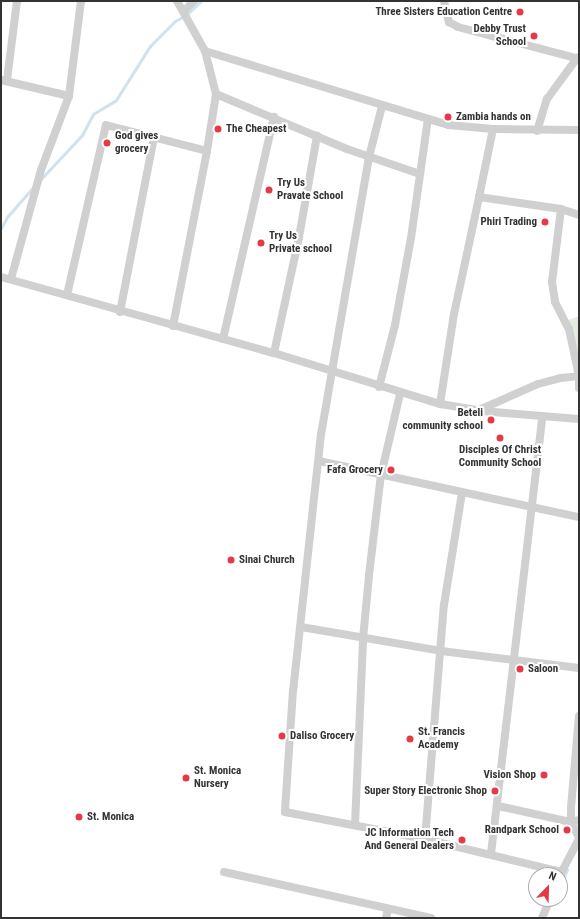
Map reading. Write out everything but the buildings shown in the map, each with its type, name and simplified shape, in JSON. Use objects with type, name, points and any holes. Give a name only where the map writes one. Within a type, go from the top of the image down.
[{"type":"street","points":[[17,1],[4,80],[69,96]]},
{"type":"street","points":[[11,280],[41,170],[69,96],[81,1]]},
{"type":"street","points":[[173,326],[208,151],[216,94],[205,51],[184,11],[177,1]]},
{"type":"street","points":[[184,11],[194,1]]},
{"type":"street","points":[[444,1],[449,22],[458,27],[578,58],[547,99],[538,130]]},
{"type":"street","points":[[205,51],[382,106],[449,125],[493,129],[579,130]]},
{"type":"street","points":[[216,94],[369,157],[420,174]]},
{"type":"street","points":[[382,106],[369,157],[330,371],[293,690],[285,812],[425,839],[491,854],[536,867]]},
{"type":"street","points":[[223,339],[274,117]]},
{"type":"street","points":[[379,387],[396,318],[428,119]]},
{"type":"street","points":[[67,295],[106,125],[208,151]]},
{"type":"street","points":[[440,404],[454,314],[493,129]]},
{"type":"street","points":[[274,353],[299,237],[317,136]]},
{"type":"street","points":[[120,312],[154,137]]},
{"type":"street","points":[[479,197],[561,209],[579,215]]},
{"type":"street","points":[[561,209],[552,282],[555,302],[569,330],[579,388]]},
{"type":"street","points":[[1,277],[67,295],[120,312],[274,353],[400,394],[440,404],[478,410],[579,420]]},
{"type":"street","points":[[478,410],[538,384],[578,376]]},
{"type":"street","points":[[355,825],[363,639],[380,475],[400,394]]},
{"type":"street","points":[[491,854],[498,806],[512,659],[542,417]]},
{"type":"street","points":[[319,461],[579,517]]},
{"type":"street","points":[[425,839],[444,605],[462,492]]},
{"type":"street","points":[[301,627],[363,639],[579,668]]},
{"type":"street","points":[[564,867],[579,839],[575,821],[579,716]]},
{"type":"street","points":[[498,806],[575,821]]},
{"type":"street","points":[[224,872],[431,918]]},
{"type":"street","points":[[542,918],[547,907]]},
{"type":"street","points":[[386,918],[388,908]]},
{"type":"shaded area","points":[[579,316],[579,360],[569,320]]},
{"type":"waterway","points":[[40,180],[82,135],[93,114],[116,100],[150,46],[175,21],[186,15],[201,1]]},
{"type":"waterway","points":[[1,228],[7,217],[35,185]]},
{"type":"place","name":"Three Sisters Education Centre","points":[[520,12]]},
{"type":"place","name":"Debby Trust School","points":[[534,36]]},
{"type":"place","name":"Zambia hands on","points":[[448,117]]},
{"type":"place","name":"The Cheapest","points":[[218,129]]},
{"type":"place","name":"God gives grocery","points":[[107,143]]},
{"type":"place","name":"Try Us Pravate School","points":[[269,190]]},
{"type":"place","name":"Phiri Trading","points":[[545,222]]},
{"type":"place","name":"Try Us Private school","points":[[261,243]]},
{"type":"place","name":"Beteli community school","points":[[491,420]]},
{"type":"place","name":"Disciples Of Christ Community School","points":[[500,438]]},
{"type":"place","name":"Fafa Grocery","points":[[391,470]]},
{"type":"place","name":"Sinai Church","points":[[231,560]]},
{"type":"place","name":"Saloon","points":[[520,669]]},
{"type":"place","name":"Daliso Grocery","points":[[282,736]]},
{"type":"place","name":"St. Francis Academy","points":[[410,739]]},
{"type":"place","name":"Vision Shop","points":[[544,775]]},
{"type":"place","name":"St. Monica Nursery","points":[[186,778]]},
{"type":"place","name":"Super Story Electronic Shop","points":[[495,791]]},
{"type":"place","name":"St. Monica","points":[[79,817]]},
{"type":"place","name":"Randpark School","points":[[567,830]]},
{"type":"place","name":"JC Information Tech And General Dealers","points":[[462,840]]}]
